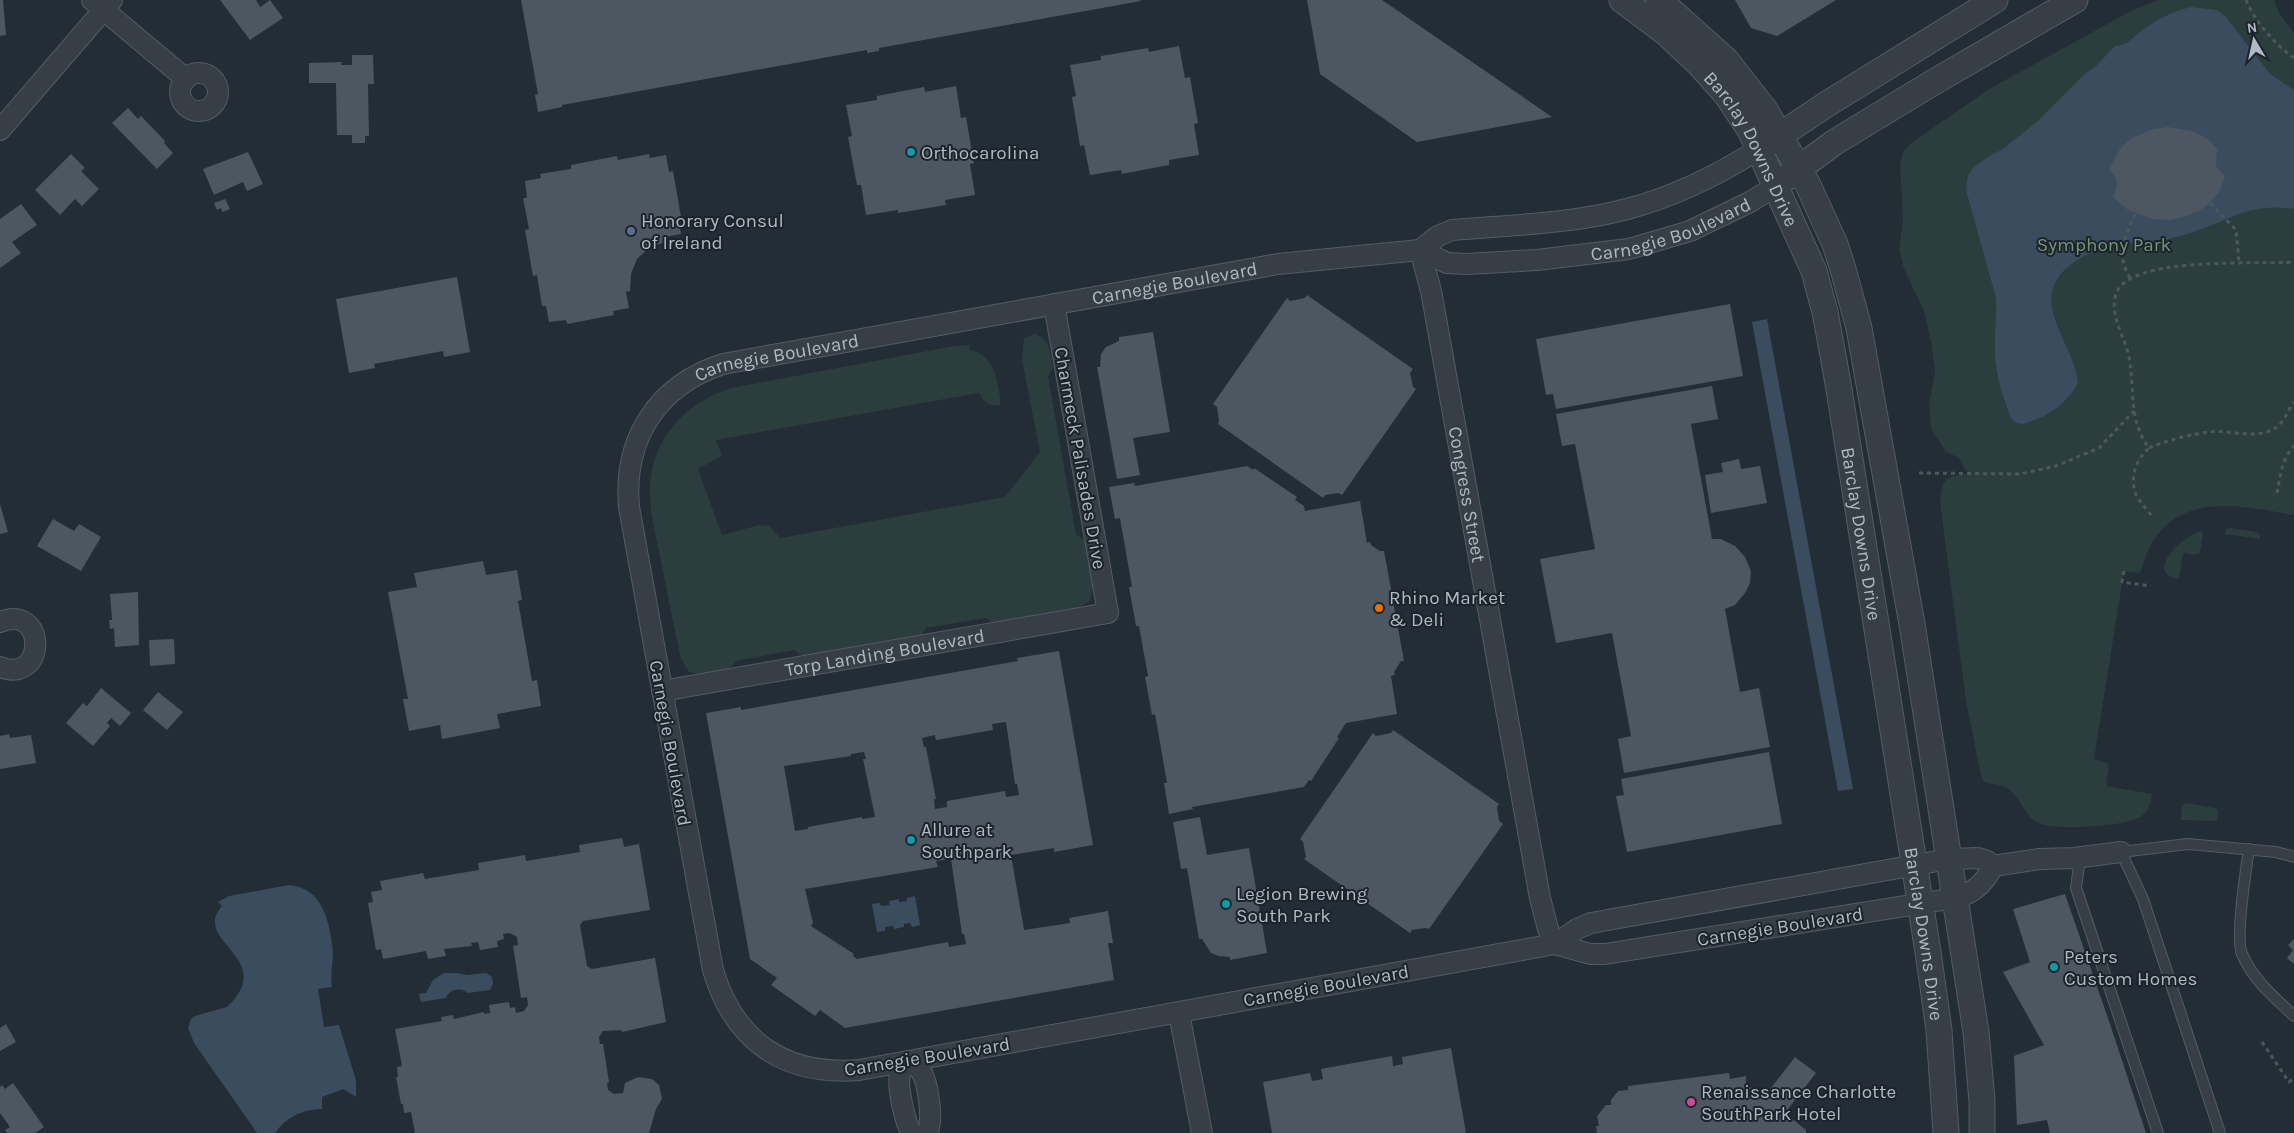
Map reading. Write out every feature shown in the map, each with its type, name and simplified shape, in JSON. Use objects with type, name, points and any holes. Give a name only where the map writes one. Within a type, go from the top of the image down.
[{"type":"street","name":"Barclay Downs Drive","points":[[1622,0],[1678,43],[1714,79],[1742,117],[1759,149],[1814,271],[1825,312],[1921,903],[1939,1030],[1946,1133]]},
{"type":"street","name":"Barclay Downs Drive","points":[[1659,0],[1694,29],[1734,69],[1781,135],[1835,244],[1859,328],[1910,615],[1976,1032],[1982,1101],[1982,1133]]},
{"type":"street","name":"Carnegie Boulevard","points":[[1420,250],[1438,236],[1452,230],[1568,220],[1605,214],[1642,205],[1701,182],[1759,149],[1995,0]]},
{"type":"street","name":"Carnegie Boulevard","points":[[2075,0],[1926,87],[1825,149],[1776,186],[1750,202],[1690,231],[1629,249],[1538,260],[1466,264],[1447,263],[1420,250],[1278,264],[724,364],[700,372],[671,392],[654,410],[641,433],[632,458],[628,484],[632,523],[713,970],[728,1009],[747,1033],[764,1047],[790,1061],[820,1070],[849,1070],[908,1061],[1555,944],[1577,929],[1591,923],[1949,859],[1978,858],[1994,866],[2040,859],[2080,858],[2121,852]]},
{"type":"street","points":[[0,130],[102,3],[186,79]]},
{"type":"street","name":"Congress Street","points":[[1420,250],[1434,307],[1540,898],[1548,929],[1555,944]]},
{"type":"street","name":"Charmeck Palisades Drive","points":[[1054,304],[1108,613]]},
{"type":"street","name":"Torp Landing Boulevard","points":[[662,691],[1108,613]]},
{"type":"street","points":[[0,622],[13,619],[26,624],[34,635],[36,644],[32,658],[25,665],[11,669],[0,667]]},
{"type":"street","name":"Carnegie Boulevard","points":[[1555,944],[1582,953],[1597,955],[1955,898],[1968,894],[1981,885],[1994,866]]},
{"type":"street","points":[[1179,1013],[1202,1133]]},
{"type":"street","points":[[912,1133],[906,1119],[899,1080],[902,1070],[908,1061],[918,1067],[923,1076],[931,1120],[927,1133]]},
{"type":"lane","points":[[2220,1133],[2142,899],[2121,852],[2188,844],[2276,852],[2294,857]]},
{"type":"lane","points":[[2249,849],[2242,908],[2241,952],[2259,983],[2294,1016]]},
{"type":"lane","points":[[2080,858],[2076,888],[2158,1133]]},
{"type":"path","points":[[2246,0],[2251,11],[2274,39],[2294,58]]},
{"type":"path","points":[[2210,203],[2236,230],[2239,262]]},
{"type":"path","points":[[2130,278],[2124,269],[2121,248],[2135,214]]},
{"type":"path","points":[[2149,448],[2139,435],[2134,411],[2133,377],[2114,306],[2116,294],[2121,285],[2130,278],[2145,272],[2192,265],[2239,262],[2294,262]]},
{"type":"path","points":[[2151,515],[2135,492],[2134,475],[2140,456],[2149,448],[2180,437],[2211,432],[2248,434],[2269,432],[2280,425],[2294,402]]},
{"type":"path","points":[[1919,473],[2020,474],[2056,466],[2098,448],[2134,411]]},
{"type":"path","points":[[2277,493],[2281,470],[2288,452],[2294,446]]},
{"type":"path","points":[[2124,571],[2122,582],[2151,586]]},
{"type":"path","points":[[2262,1042],[2289,1082],[2294,1078]]},
{"type":"green space","name":"Symphony Park","points":[[2158,0],[2274,0],[2279,13],[2294,33],[2294,515],[2237,507],[2217,506],[2199,509],[2182,515],[2166,525],[2153,541],[2140,573],[2124,571],[2094,759],[2109,764],[2106,786],[2152,794],[2150,802],[2147,811],[2143,815],[2125,822],[2077,827],[2050,826],[2041,824],[2030,817],[2007,788],[1984,782],[1981,776],[1966,701],[1940,502],[1942,487],[1947,479],[1970,474],[1965,470],[1959,458],[1946,452],[1931,429],[1929,405],[1935,371],[1931,342],[1924,311],[1904,269],[1899,249],[1903,220],[1900,164],[1903,152],[1910,144],[1989,89],[2131,11]]},
{"type":"green space","points":[[1035,334],[1044,339],[1050,353],[1053,369],[1048,376],[1076,534],[1085,540],[1093,586],[1090,601],[1075,609],[994,624],[986,618],[926,628],[920,637],[803,657],[794,650],[736,661],[729,670],[704,675],[689,672],[681,659],[654,526],[650,497],[652,469],[657,453],[674,424],[700,402],[731,388],[954,346],[970,345],[969,350],[986,358],[995,372],[1000,405],[987,403],[979,393],[716,440],[722,456],[698,469],[722,535],[759,525],[769,526],[780,538],[1005,497],[1040,452],[1022,360],[1024,338]]},
{"type":"green space","points":[[2226,529],[2257,532],[2260,535],[2260,539],[2225,534]]},
{"type":"green space","points":[[2201,531],[2203,534],[2200,553],[2195,555],[2183,553],[2179,579],[2169,576],[2164,570],[2165,562],[2170,554],[2185,539]]},
{"type":"green space","points":[[2185,803],[2216,808],[2218,811],[2217,821],[2181,820],[2182,806]]},
{"type":"water","points":[[2191,7],[2217,10],[2226,17],[2270,74],[2294,90],[2294,209],[2263,208],[2237,215],[2176,237],[2155,242],[2122,244],[2103,248],[2084,256],[2067,268],[2055,283],[2051,302],[2053,314],[2072,360],[2078,383],[2069,396],[2053,410],[2027,423],[2017,423],[2009,413],[1997,373],[1995,357],[1996,298],[1966,190],[1968,175],[1973,168],[2003,149],[2039,120],[2115,46],[2128,42],[2161,18]]},
{"type":"water","points":[[1767,319],[1853,789],[1838,791],[1752,322]]},
{"type":"water","points":[[289,885],[310,893],[323,908],[327,918],[333,952],[332,987],[318,989],[324,1027],[339,1025],[356,1080],[356,1097],[343,1089],[322,1097],[322,1109],[308,1110],[290,1118],[275,1133],[257,1133],[194,1043],[188,1028],[191,1019],[195,1016],[227,1007],[240,990],[244,975],[240,963],[217,930],[215,919],[222,906],[218,902],[229,896]]},
{"type":"water","points":[[915,896],[920,925],[912,927],[910,923],[904,924],[904,927],[894,929],[893,926],[885,927],[885,931],[877,932],[872,904],[890,905],[889,901],[899,899],[899,902],[907,901],[907,898]]},
{"type":"water","points":[[444,973],[467,975],[486,973],[492,977],[493,984],[490,990],[468,993],[456,990],[452,991],[446,998],[421,1002],[419,994],[426,993],[433,980]]},
{"type":"building","points":[[0,0],[3,0],[6,35],[0,36]]},
{"type":"building","points":[[220,0],[256,0],[260,7],[270,0],[283,18],[250,40]]},
{"type":"building","points":[[521,0],[1141,1],[879,48],[879,51],[867,53],[867,50],[562,105],[562,107],[538,112],[535,95],[538,94]]},
{"type":"building","points":[[1307,0],[1382,0],[1552,117],[1417,142],[1320,74]]},
{"type":"building","points":[[1735,0],[1836,0],[1777,36],[1751,28]]},
{"type":"building","points":[[1179,46],[1185,78],[1190,77],[1198,123],[1194,124],[1199,155],[1169,160],[1169,165],[1122,174],[1121,170],[1090,175],[1084,145],[1080,146],[1072,97],[1076,96],[1070,65],[1101,60],[1101,56],[1148,48],[1149,52]]},
{"type":"building","points":[[352,55],[373,55],[374,84],[368,84],[369,136],[365,136],[365,143],[352,143],[352,135],[337,135],[336,83],[309,83],[309,63],[342,62],[341,65],[352,65]]},
{"type":"building","name":"Orthocarolina","points":[[956,86],[961,118],[966,117],[974,163],[970,164],[975,195],[945,200],[946,205],[898,213],[898,210],[866,215],[861,185],[857,185],[848,137],[852,136],[846,105],[877,100],[877,96],[924,87],[925,92]]},
{"type":"building","points":[[128,108],[138,119],[141,116],[165,141],[164,143],[173,153],[157,169],[112,123]]},
{"type":"building","points":[[2168,127],[2193,131],[2208,139],[2217,149],[2216,166],[2225,177],[2219,192],[2199,211],[2170,220],[2152,219],[2128,210],[2113,197],[2117,185],[2116,179],[2109,169],[2120,149],[2130,139],[2153,129]]},
{"type":"building","points":[[248,152],[263,184],[247,191],[243,182],[214,195],[203,169]]},
{"type":"building","points":[[71,154],[85,168],[81,171],[99,189],[82,206],[75,199],[60,215],[35,190]]},
{"type":"building","points":[[649,154],[650,158],[666,155],[669,172],[673,171],[681,217],[678,218],[681,234],[664,237],[665,242],[650,247],[637,259],[631,274],[630,291],[626,292],[629,308],[613,311],[614,315],[567,324],[566,320],[549,322],[546,306],[542,306],[537,275],[533,276],[525,230],[529,229],[523,198],[527,198],[525,181],[541,178],[540,174],[571,169],[571,165],[617,156],[618,160]]},
{"type":"building","points":[[225,199],[230,209],[222,212],[221,208],[217,210],[214,203]]},
{"type":"building","points":[[21,204],[37,225],[12,242],[21,253],[0,268],[0,219]]},
{"type":"building","points":[[457,277],[470,352],[444,357],[443,351],[374,364],[375,368],[349,373],[336,299]]},
{"type":"building","points":[[1307,295],[1413,369],[1410,373],[1413,387],[1416,389],[1342,495],[1339,493],[1325,495],[1323,498],[1218,424],[1217,407],[1213,404],[1287,298],[1290,301],[1305,298]]},
{"type":"building","points":[[1730,304],[1743,376],[1556,409],[1553,394],[1546,395],[1536,339]]},
{"type":"building","points":[[1153,332],[1170,432],[1133,438],[1140,475],[1117,479],[1097,367],[1100,367],[1101,354],[1106,347],[1119,341],[1119,337]]},
{"type":"building","points":[[1712,386],[1718,419],[1691,424],[1712,539],[1721,539],[1735,546],[1745,557],[1751,571],[1750,583],[1745,593],[1735,605],[1725,609],[1740,692],[1759,688],[1770,747],[1624,773],[1618,739],[1631,736],[1612,633],[1556,643],[1540,559],[1595,549],[1575,444],[1562,446],[1556,414]]},
{"type":"building","points":[[1739,459],[1741,469],[1760,466],[1767,503],[1711,513],[1705,475],[1723,472],[1721,463]]},
{"type":"building","points":[[1247,466],[1253,470],[1254,468],[1297,497],[1295,500],[1304,506],[1305,511],[1360,501],[1367,543],[1370,542],[1371,545],[1380,551],[1384,551],[1404,661],[1401,661],[1394,672],[1395,675],[1391,676],[1397,714],[1346,723],[1337,737],[1339,738],[1311,781],[1309,780],[1304,787],[1192,807],[1193,809],[1169,814],[1164,783],[1167,783],[1155,714],[1152,715],[1145,677],[1148,676],[1139,626],[1136,626],[1129,587],[1132,587],[1120,518],[1115,519],[1109,487],[1134,483],[1135,486]]},
{"type":"building","points":[[0,504],[8,532],[0,534]]},
{"type":"building","points":[[53,519],[74,531],[79,524],[101,537],[81,571],[37,546]]},
{"type":"building","points":[[483,561],[486,575],[517,570],[522,600],[518,601],[532,681],[537,680],[541,706],[497,714],[500,728],[442,739],[440,725],[409,731],[403,699],[408,699],[388,592],[417,587],[414,573]]},
{"type":"building","points":[[138,592],[139,645],[115,647],[114,628],[110,629],[109,620],[112,620],[110,594]]},
{"type":"building","points":[[174,639],[175,664],[150,666],[149,640]]},
{"type":"building","name":"Allure at Southpark","points":[[1059,651],[1093,845],[1054,852],[1054,848],[1011,855],[1024,930],[1070,923],[1069,918],[1108,911],[1113,943],[1108,943],[1114,980],[845,1028],[820,1010],[815,1016],[771,985],[777,978],[750,959],[706,713],[741,707],[741,710],[1018,661],[1017,658]],"holes":[[[1006,722],[1015,784],[1017,784],[1019,795],[1006,797],[1005,791],[947,801],[947,807],[935,809],[934,799],[936,799],[926,747],[924,747],[922,738],[935,735],[936,740],[993,730],[992,724]],[[864,752],[866,759],[863,759],[875,817],[862,819],[862,817],[795,831],[784,766],[851,756],[851,754]],[[951,859],[962,934],[964,934],[966,944],[949,947],[948,942],[857,959],[853,956],[854,954],[811,926],[813,923],[805,889],[938,867],[936,861]]]},
{"type":"building","points":[[101,688],[131,713],[120,726],[111,718],[107,723],[110,726],[93,746],[66,723],[83,703],[87,706]]},
{"type":"building","points":[[158,692],[183,712],[167,730],[143,710]]},
{"type":"building","points":[[1393,730],[1499,804],[1497,807],[1499,821],[1503,824],[1429,929],[1412,930],[1410,933],[1304,859],[1306,857],[1303,842],[1300,839],[1373,733],[1376,736],[1391,733]]},
{"type":"building","points":[[9,734],[10,738],[31,735],[36,763],[0,769],[0,736]]},
{"type":"building","points":[[1769,752],[1782,824],[1627,852],[1616,796],[1624,795],[1621,779]]},
{"type":"building","name":"Legion Brewing South Park","points":[[1200,817],[1207,855],[1249,848],[1267,953],[1230,960],[1230,957],[1211,953],[1202,939],[1199,939],[1187,868],[1181,869],[1173,822]]},
{"type":"building","points":[[622,838],[624,847],[639,844],[650,910],[583,921],[580,925],[587,966],[592,969],[655,958],[666,1022],[622,1032],[621,1030],[603,1031],[599,1037],[600,1044],[603,1044],[609,1082],[607,1083],[608,1090],[614,1094],[623,1093],[625,1083],[638,1077],[652,1079],[659,1085],[662,1099],[656,1109],[649,1133],[415,1133],[411,1112],[404,1113],[403,1104],[401,1104],[396,1077],[398,1077],[397,1067],[402,1066],[395,1029],[442,1021],[441,1017],[453,1015],[454,1019],[484,1012],[484,1014],[490,1013],[489,1005],[509,1002],[510,1008],[515,1007],[516,1013],[524,1011],[528,1005],[527,997],[521,998],[513,946],[518,945],[517,937],[510,933],[503,934],[504,939],[497,941],[498,947],[480,950],[478,942],[471,943],[472,946],[444,949],[446,956],[428,959],[426,951],[383,959],[381,949],[376,950],[368,903],[373,902],[371,892],[382,890],[380,881],[423,873],[425,879],[479,870],[478,863],[525,855],[526,861],[580,852],[579,845]]},
{"type":"building","points":[[2065,894],[2146,1133],[2050,1133],[2047,1120],[2017,1125],[2014,1056],[2044,1045],[2003,972],[2030,962],[2013,909]]},
{"type":"building","points":[[2294,939],[2294,964],[2287,958],[2293,950],[2288,945]]},
{"type":"building","points":[[6,1024],[16,1042],[0,1051],[0,1028]]},
{"type":"building","points":[[1451,1048],[1466,1133],[1272,1133],[1263,1082],[1310,1073],[1312,1081],[1323,1079],[1321,1069],[1392,1056],[1393,1066],[1403,1064],[1402,1057]]},
{"type":"building","name":"Renaissance Charlotte SouthPark Hotel","points":[[1795,1057],[1816,1073],[1785,1113],[1806,1130],[1806,1133],[1597,1133],[1596,1126],[1599,1126],[1597,1116],[1606,1105],[1611,1105],[1611,1100],[1618,1091],[1628,1090],[1628,1086],[1729,1073],[1730,1079],[1746,1076],[1746,1084],[1764,1097]]},
{"type":"building","points":[[13,1083],[44,1127],[35,1133],[7,1133],[5,1130],[10,1127],[0,1113],[0,1087],[2,1085],[5,1089]]},
{"type":"place","name":"Orthocarolina","points":[[911,152]]},
{"type":"place","name":"Honorary Consul of Ireland","points":[[631,231]]},
{"type":"place","name":"Rhino Market & Deli","points":[[1379,608]]},
{"type":"place","name":"Allure at Southpark","points":[[911,840]]},
{"type":"place","name":"Legion Brewing South Park","points":[[1226,904]]},
{"type":"place","name":"Peters Custom Homes","points":[[2054,967]]},
{"type":"place","name":"Renaissance Charlotte SouthPark Hotel","points":[[1691,1102]]}]
